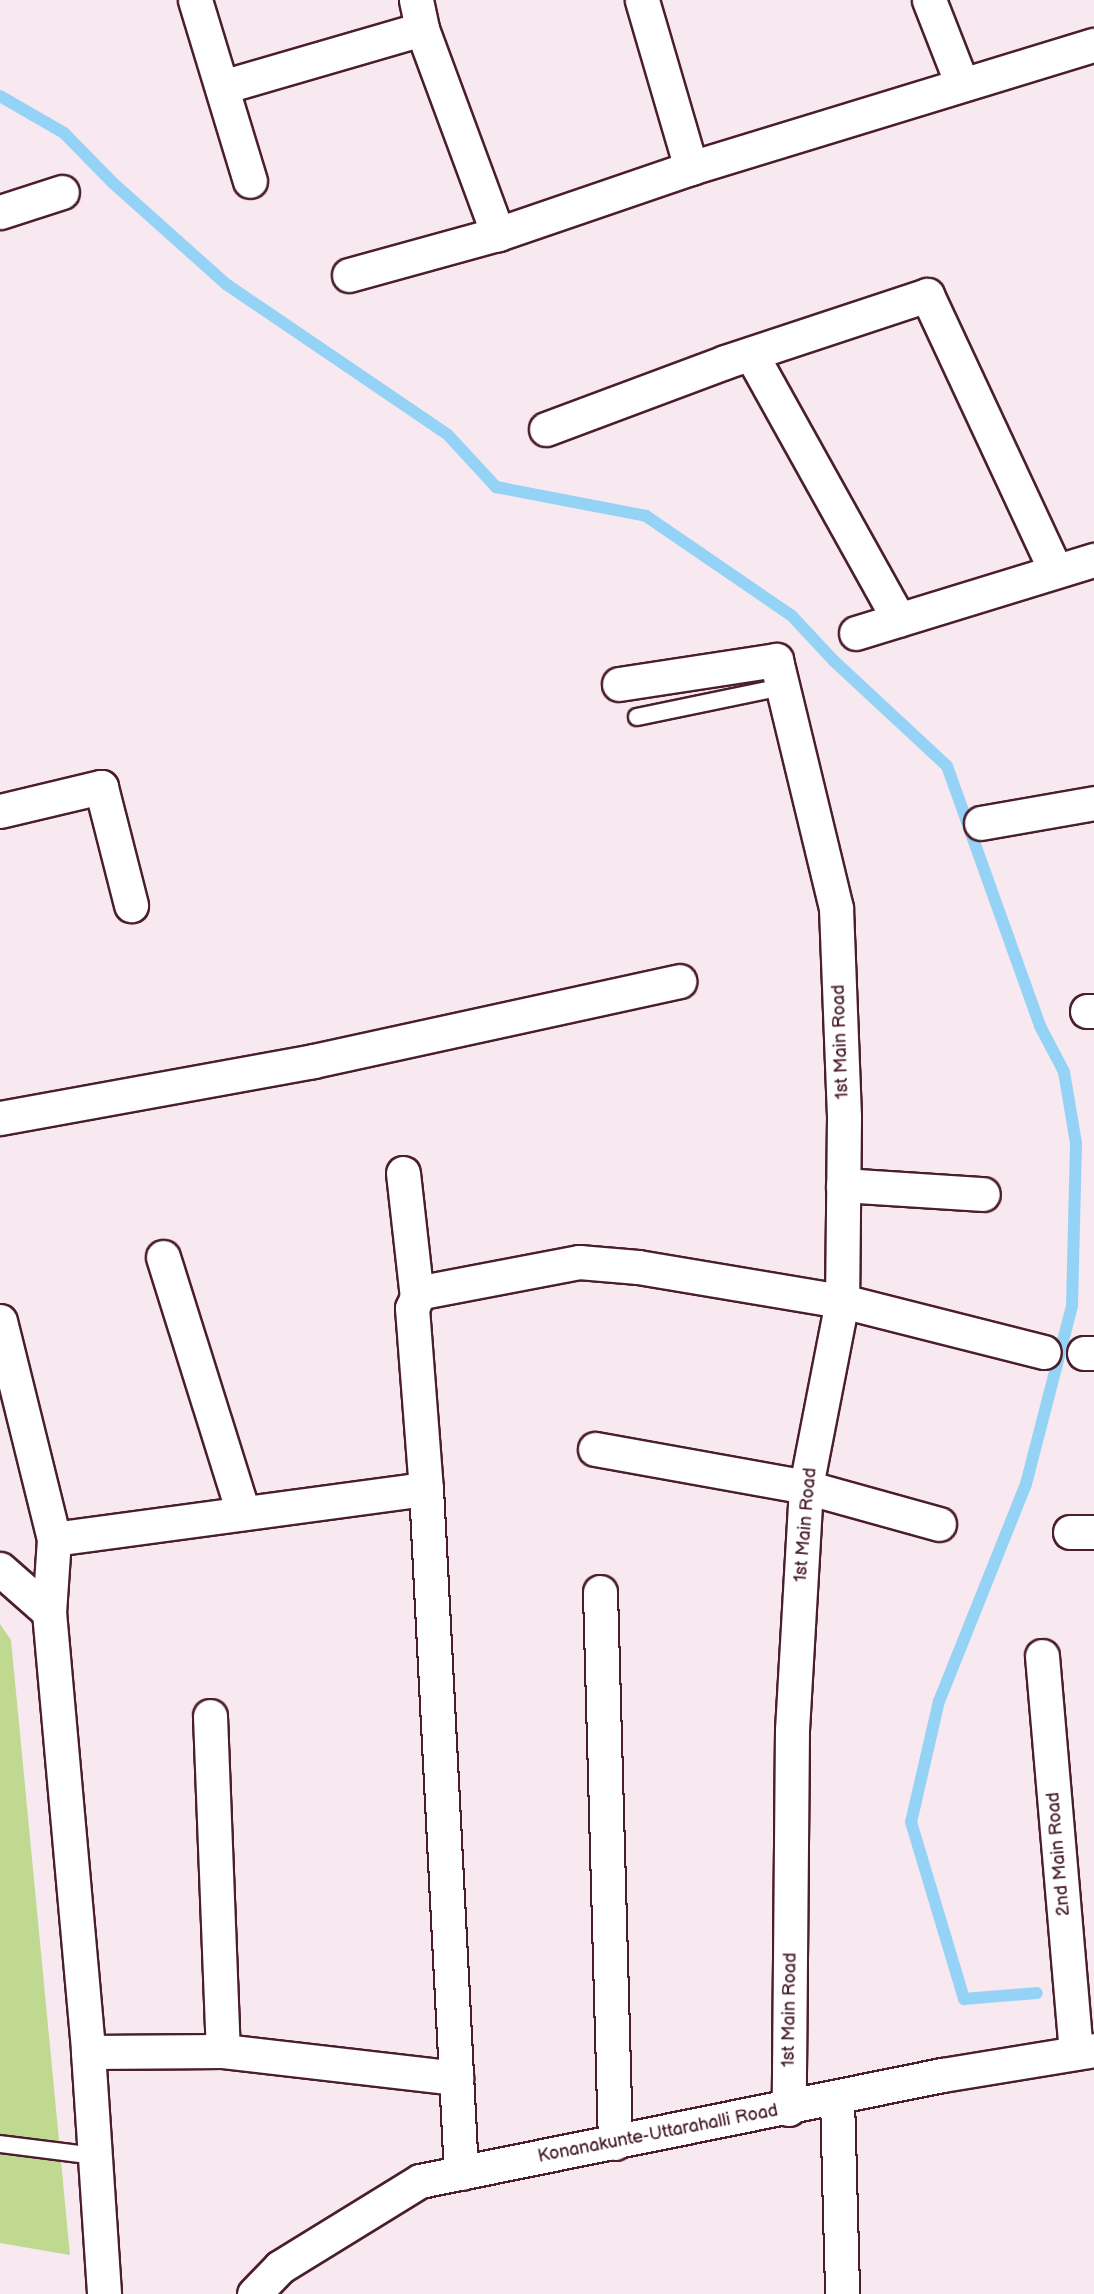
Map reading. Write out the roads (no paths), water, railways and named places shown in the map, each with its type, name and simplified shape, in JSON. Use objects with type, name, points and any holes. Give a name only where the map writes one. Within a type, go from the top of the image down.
[{"type":"street","points":[[195,0],[250,181]]},
{"type":"street","points":[[642,0],[691,168]]},
{"type":"street","points":[[929,0],[962,84]]},
{"type":"street","points":[[222,87],[419,15],[498,234]]},
{"type":"street","points":[[349,275],[498,234],[691,168],[1094,45]]},
{"type":"street","points":[[0,212],[62,192]]},
{"type":"street","points":[[546,429],[751,354],[927,295],[1055,570]]},
{"type":"street","points":[[751,354],[899,620]]},
{"type":"street","points":[[856,633],[1055,570],[1094,560]]},
{"type":"street","name":"1st Main Road","points":[[620,684],[776,660],[836,908],[843,1185],[842,1301],[806,1487],[792,1731],[789,2109]]},
{"type":"street","points":[[0,811],[101,787],[131,905]]},
{"type":"street","points":[[981,823],[1094,803]]},
{"type":"street","points":[[0,1118],[313,1061],[679,981]]},
{"type":"street","points":[[403,1173],[417,1296]]},
{"type":"street","points":[[843,1185],[983,1194]]},
{"type":"street","points":[[163,1257],[243,1513]]},
{"type":"street","points":[[461,2173],[426,1489],[412,1308],[417,1296],[422,1292],[579,1262],[638,1267],[842,1301],[1044,1352]]},
{"type":"street","points":[[0,1321],[54,1539],[49,1612],[88,2052],[104,2294]]},
{"type":"street","points":[[596,1449],[806,1487],[939,1524]]},
{"type":"street","points":[[54,1539],[426,1489]]},
{"type":"street","points":[[0,1569],[49,1612]]},
{"type":"street","points":[[600,1593],[615,2143]]},
{"type":"street","name":"2nd Main Road","points":[[1042,1656],[1085,2051]]},
{"type":"street","points":[[210,1716],[223,2051]]},
{"type":"street","points":[[88,2052],[223,2051],[456,2078]]},
{"type":"street","name":"Konanakunte-Uttarahalli Road","points":[[254,2294],[280,2267],[420,2181],[1085,2051]]},
{"type":"street","points":[[837,2098],[842,2294]]},
{"type":"lane","points":[[637,717],[782,687]]},
{"type":"lane","points":[[0,2144],[94,2156]]},
{"type":"waterway","points":[[0,96],[64,133],[113,183],[226,284],[448,435],[496,487],[646,516],[792,616],[834,661],[947,766],[1040,1026],[1064,1072],[1076,1143],[1072,1306],[1026,1484],[939,1701],[911,1822],[964,1999],[1037,1993]]}]
